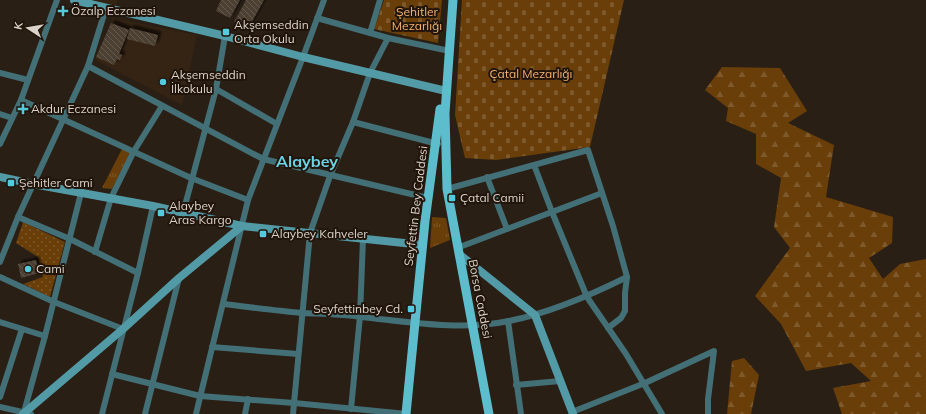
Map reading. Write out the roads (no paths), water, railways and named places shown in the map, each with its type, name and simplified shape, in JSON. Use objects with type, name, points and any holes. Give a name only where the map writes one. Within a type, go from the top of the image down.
[{"type":"main road","name":"Seyfettin Bey Caddesi","points":[[447,50],[448,0]]},
{"type":"main road","name":"Seyfettin Bey Caddesi","points":[[406,414],[428,198],[444,90],[453,0]]},
{"type":"main road","name":"Seyfettin Bey Caddesi","points":[[444,90],[446,189]]},
{"type":"main road","points":[[430,189],[434,185],[446,189]]},
{"type":"main road","name":"Borsa Caddesi","points":[[446,189],[489,414]]},
{"type":"street","points":[[0,144],[21,100],[57,0]]},
{"type":"street","points":[[74,0],[224,36],[303,57],[444,90]]},
{"type":"street","points":[[196,414],[248,200],[324,0]]},
{"type":"street","points":[[370,33],[380,0]]},
{"type":"street","points":[[0,262],[18,217],[88,66],[106,8]]},
{"type":"street","points":[[317,18],[388,38],[447,50]]},
{"type":"street","points":[[183,213],[216,89],[224,36]]},
{"type":"street","points":[[293,414],[310,233],[330,176],[353,122],[370,72],[388,38]]},
{"type":"street","points":[[88,66],[263,159],[428,198]]},
{"type":"street","points":[[0,73],[28,80]]},
{"type":"street","points":[[216,89],[277,124]]},
{"type":"street","points":[[21,100],[192,178],[248,200]]},
{"type":"street","points":[[96,252],[111,198],[134,151],[162,106]]},
{"type":"street","points":[[0,114],[12,118]]},
{"type":"street","points":[[353,122],[436,144],[446,143]]},
{"type":"street","points":[[446,189],[588,150],[615,232],[627,277],[625,311],[621,318],[608,328]]},
{"type":"street","points":[[534,165],[587,297],[645,383],[661,414]]},
{"type":"street","points":[[0,177],[153,206],[242,226],[423,245]]},
{"type":"street","points":[[487,177],[507,230]]},
{"type":"street","points":[[26,413],[81,192]]},
{"type":"street","points":[[602,193],[458,251],[535,315],[572,413],[645,383],[714,351],[708,399],[708,414]]},
{"type":"street","points":[[102,414],[138,273],[153,206]]},
{"type":"street","points":[[18,217],[70,239],[138,273]]},
{"type":"street","points":[[26,413],[179,278],[242,226]]},
{"type":"street","points":[[351,408],[360,316],[363,239]]},
{"type":"street","points":[[0,277],[54,302],[123,329]]},
{"type":"street","points":[[223,304],[360,316],[415,323],[472,326],[508,321],[535,315],[587,297],[627,277]]},
{"type":"street","points":[[145,414],[179,278]]},
{"type":"street","points":[[508,321],[521,414]]},
{"type":"street","points":[[0,322],[45,336]]},
{"type":"street","points":[[0,397],[22,329]]},
{"type":"street","points":[[212,347],[298,354]]},
{"type":"street","points":[[112,374],[200,396],[294,403],[406,414]]},
{"type":"street","points":[[516,385],[560,381]]},
{"type":"street","points":[[245,414],[248,399]]},
{"type":"street","points":[[0,407],[26,413]]},
{"type":"place","name":"Özalp Eczanesi","points":[[63,11]]},
{"type":"place","name":"Akşemseddin Orta Okulu","points":[[226,32]]},
{"type":"place","name":"Akşemseddin İlkokulu","points":[[163,82]]},
{"type":"place","name":"Akdur Eczanesi","points":[[23,109]]},
{"type":"place","name":"Şehitler Cami","points":[[11,183]]},
{"type":"place","name":"Çatal Camii","points":[[452,198]]},
{"type":"place","name":"Alaybey Aras Kargo","points":[[161,213]]},
{"type":"place","name":"Alaybey Kahveler","points":[[263,234]]},
{"type":"place","name":"Cami","points":[[28,269]]},
{"type":"place","name":"Seyfettinbey Cd.","points":[[411,309]]},
{"type":"district","name":"Alaybey","points":[[307,161]]},
{"type":"park label","name":"Şehitler Mezarlığı","points":[[417,19]]},
{"type":"park label","name":"Çatal Mezarlığı","points":[[531,74]]}]
